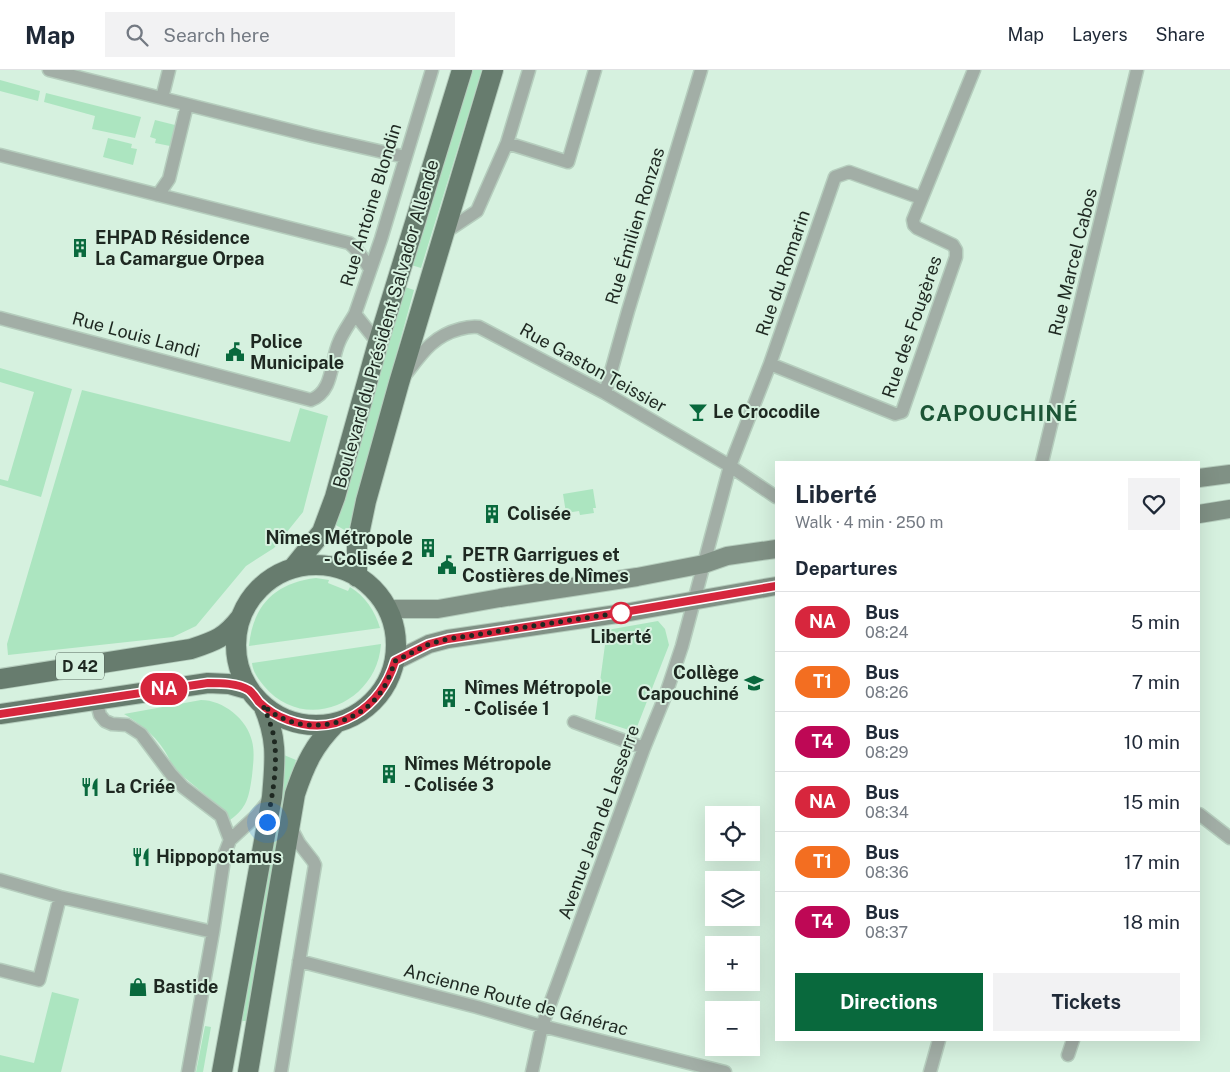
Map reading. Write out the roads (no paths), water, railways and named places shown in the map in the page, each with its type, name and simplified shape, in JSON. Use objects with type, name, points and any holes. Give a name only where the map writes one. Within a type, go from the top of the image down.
[{"type":"main road","name":"Boulevard du Président Salvador Allende","points":[[293,568],[322,532],[332,504],[378,343],[462,70]]},
{"type":"main road","name":"Boulevard du Président Salvador Allende","points":[[357,577],[357,544],[366,501],[399,383],[493,70]]},
{"type":"main road","points":[[1200,478],[1230,474]]},
{"type":"main road","points":[[1200,514],[1230,509]]},
{"type":"main road","points":[[389,609],[438,609],[638,577],[704,564],[728,556],[775,549]]},
{"type":"main road","points":[[222,1072],[272,797],[275,770],[274,737],[271,723],[240,672],[236,654],[236,636],[241,617],[251,598],[264,584],[293,568],[312,565],[329,566],[343,570],[357,577],[376,592],[389,609],[397,647],[395,661],[389,677],[377,696],[355,715],[336,723],[318,726],[297,723],[280,717],[256,698]]},
{"type":"main road","points":[[395,661],[429,644],[448,639],[775,586]]},
{"type":"main road","name":"D 42","points":[[0,679],[191,649],[216,640],[231,631],[241,617]]},
{"type":"main road","name":"D 42","points":[[0,714],[208,683],[229,684],[256,698]]},
{"type":"main road","points":[[248,1072],[295,794],[309,757],[321,738],[336,723]]},
{"type":"street","points":[[49,70],[405,157]]},
{"type":"street","points":[[162,98],[169,70]]},
{"type":"street","name":"Rue Antoine Blondin","points":[[378,343],[355,314],[381,239],[432,70]]},
{"type":"street","points":[[443,234],[477,211],[507,143],[529,70]]},
{"type":"street","points":[[507,143],[568,162],[595,70]]},
{"type":"street","name":"Rue Émilien Ronzas","points":[[605,393],[701,70]]},
{"type":"street","points":[[921,198],[974,70]]},
{"type":"street","name":"Rue Marcel Cabos","points":[[1042,461],[1137,70]]},
{"type":"street","points":[[158,196],[169,179],[187,105]]},
{"type":"street","points":[[0,154],[158,196],[348,243],[356,248],[370,269]]},
{"type":"street","name":"Rue du Romarin","points":[[695,600],[730,466],[770,364],[835,177],[849,172],[921,198]]},
{"type":"street","name":"Rue des Fougères","points":[[770,364],[894,414],[902,412],[956,257],[956,250],[953,245],[914,225],[913,220],[921,198]]},
{"type":"street","name":"Rue Louis Landi","points":[[0,318],[311,400],[323,393],[339,342],[355,314]]},
{"type":"street","name":"Rue Gaston Teissier","points":[[399,383],[434,340],[448,332],[472,326],[479,327],[605,393],[730,466],[775,496]]},
{"type":"street","name":"Avenue Jean de Lasserre","points":[[532,1072],[542,1026],[644,748],[670,684],[695,600]]},
{"type":"street","points":[[96,700],[100,715],[105,720],[112,724],[127,725],[141,734],[171,774],[221,816],[230,840]]},
{"type":"street","points":[[574,722],[644,748]]},
{"type":"street","points":[[188,1072],[225,854],[230,840],[256,816],[272,797]]},
{"type":"street","points":[[1200,815],[1230,838]]},
{"type":"street","points":[[281,1072],[315,865],[314,860],[299,843],[290,826]]},
{"type":"street","points":[[0,880],[60,897],[213,932]]},
{"type":"street","points":[[0,970],[39,980],[60,897]]},
{"type":"street","name":"Ancienne Route de Générac","points":[[299,961],[468,1004],[542,1026],[725,1072]]},
{"type":"street","points":[[930,1072],[940,1041]]},
{"type":"street","points":[[1068,1055],[1073,1041]]},
{"type":"place","name":"EHPAD Résidence La Camargue Orpea","points":[[80,248]]},
{"type":"place","name":"Police Municipale","points":[[235,352]]},
{"type":"place","name":"Le Crocodile","points":[[698,412]]},
{"type":"place","name":"Colisée","points":[[492,514]]},
{"type":"place","name":"Nîmes Métropole - Colisée 2","points":[[428,548]]},
{"type":"place","name":"PETR Garrigues et Costières de Nîmes","points":[[447,565]]},
{"type":"place","name":"Liberté","points":[[621,613]]},
{"type":"place","name":"Collège Capouchiné","points":[[754,683]]},
{"type":"place","name":"Nîmes Métropole - Colisée 1","points":[[449,698]]},
{"type":"place","name":"Nîmes Métropole - Colisée 3","points":[[389,774]]},
{"type":"place","name":"La Criée","points":[[90,787]]},
{"type":"place","name":"Hippopotamus","points":[[141,857]]},
{"type":"place","name":"Bastide","points":[[138,987]]},
{"type":"district","name":"CAPOUCHINÉ","points":[[999,413]]}]
